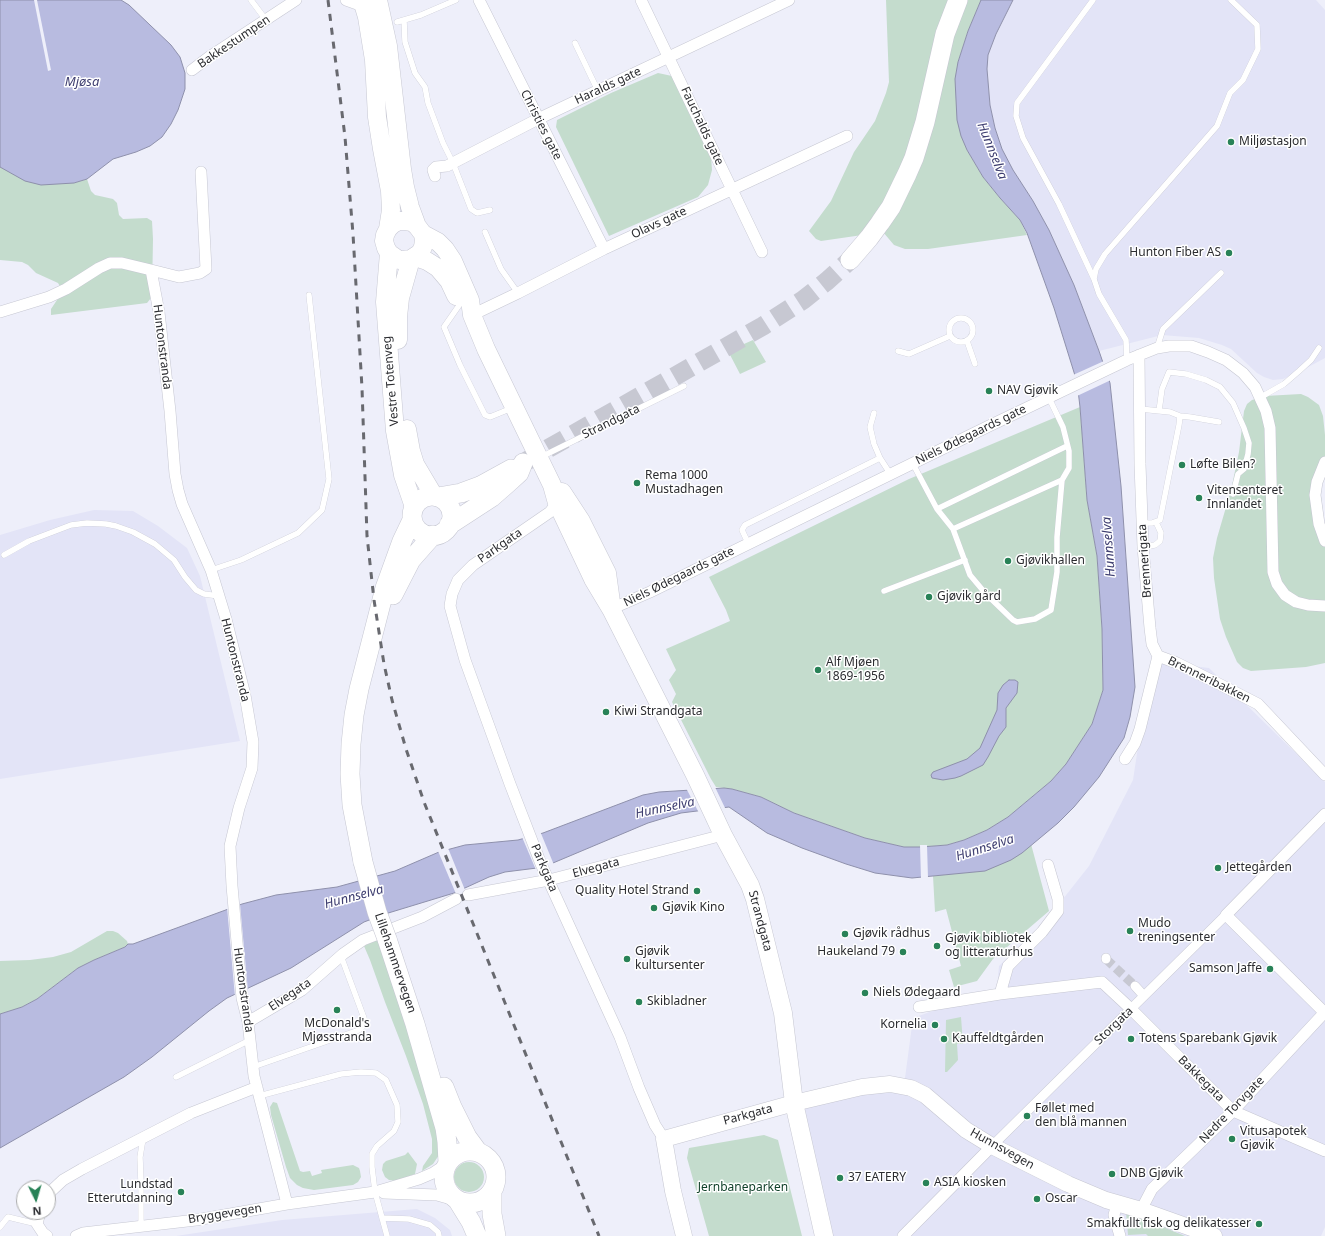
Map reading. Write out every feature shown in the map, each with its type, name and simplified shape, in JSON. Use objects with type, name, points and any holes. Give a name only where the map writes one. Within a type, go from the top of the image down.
[{"type":"highway","points":[[850,260],[869,238],[891,207],[910,169],[925,122],[945,34],[958,0]]},
{"type":"highway","points":[[523,464],[519,473],[492,497],[449,525],[439,534],[426,534],[415,526],[413,514],[417,502],[422,498],[436,496],[461,493],[480,486],[523,464]]},
{"type":"highway","points":[[436,496],[444,500],[449,506],[451,512],[449,525]]},
{"type":"highway","name":"Lillehammervegen","points":[[413,514],[385,588],[359,690],[351,744],[350,774],[352,805],[363,862],[377,912],[415,1024],[445,1128],[448,1163]]},
{"type":"highway","name":"Lillehammervegen","points":[[371,642],[411,560],[433,535]]},
{"type":"highway","name":"Lillehammervegen","points":[[415,1024],[448,1095],[452,1107],[467,1137],[478,1152]]},
{"type":"highway","points":[[492,1191],[483,1200],[477,1203],[470,1204],[458,1201],[447,1191],[444,1184],[444,1170],[448,1163],[461,1152],[478,1152],[490,1160],[496,1172],[496,1178],[492,1191],[492,1214],[496,1236]]},
{"type":"highway","points":[[458,1201],[471,1222],[477,1236]]},
{"type":"main road","points":[[371,1],[388,46],[402,169],[410,207],[424,240],[420,253],[413,258],[405,260],[399,260],[393,257],[386,248],[384,241],[391,210],[390,191],[377,117],[374,60],[367,17],[371,1]]},
{"type":"main road","points":[[388,228],[399,221],[405,221],[412,222],[420,230]]},
{"type":"main road","name":"Strandgata","points":[[420,230],[438,242],[449,255],[470,300],[466,309]]},
{"type":"main road","name":"Vestre Totenveg","points":[[389,253],[385,302],[395,430],[403,475],[413,514]]},
{"type":"main road","name":"Strandgata","points":[[413,258],[427,261],[438,268],[450,281],[466,309],[552,485],[557,503],[593,579],[611,609],[750,885],[755,899],[783,1013],[794,1103],[824,1236]]},
{"type":"main road","name":"Vestre Totenveg","points":[[413,258],[400,298],[398,317],[398,342],[403,394],[408,435],[415,464],[436,496]]},
{"type":"main road","name":"Strandgata","points":[[552,485],[562,492],[582,521],[607,574],[611,609]]},
{"type":"main road","name":"Hunnsvegen","points":[[794,1103],[879,1084],[900,1085],[911,1088],[924,1095],[966,1130],[992,1146],[1068,1184],[1117,1204],[1141,1210],[1214,1236]]},
{"type":"main road","name":"Parkgata","points":[[664,1139],[794,1103]]},
{"type":"main road","points":[[664,1139],[673,1191],[684,1236]]},
{"type":"street","name":"Bakkestumpen","points":[[192,70],[209,57],[296,0]]},
{"type":"street","points":[[346,0],[360,5],[371,1]]},
{"type":"street","name":"Christies gate","points":[[478,0],[604,249]]},
{"type":"street","name":"Fauchalds gate","points":[[642,0],[762,252]]},
{"type":"street","name":"Haralds gate","points":[[434,176],[433,170],[436,167],[447,166],[538,119],[789,0]]},
{"type":"street","name":"Olavs gate","points":[[466,309],[518,293],[604,249],[848,136]]},
{"type":"street","points":[[0,312],[66,289],[99,268],[110,263],[122,263],[179,277],[200,273],[206,269],[201,172]]},
{"type":"street","name":"Huntonstranda","points":[[151,270],[160,320],[175,474],[178,490],[182,504],[211,570],[219,596],[245,695],[253,742],[252,768],[239,808],[230,846],[233,906],[242,998],[248,1022],[253,1067],[287,1204]]},
{"type":"street","name":"Niels Ødegaards gate","points":[[611,609],[650,592],[1127,360],[1157,348],[1169,346],[1191,346],[1226,360],[1243,373],[1261,397],[1270,428],[1273,572],[1277,584],[1285,595],[1296,602],[1323,604]]},
{"type":"street","name":"Brennerigata","points":[[1139,355],[1143,547],[1152,644],[1158,656]]},
{"type":"street","points":[[1325,462],[1316,482],[1315,495],[1319,524],[1325,541]]},
{"type":"street","name":"Parkgata","points":[[557,503],[550,512],[473,565],[458,580],[452,594],[450,606],[465,660],[541,864],[620,1037],[655,1125],[664,1139]]},
{"type":"street","points":[[1125,759],[1135,743],[1140,729],[1158,656]]},
{"type":"street","name":"Brenneribakken","points":[[1158,656],[1177,663],[1258,704],[1325,775]]},
{"type":"street","name":"Storgata","points":[[906,1235],[992,1146],[1226,915],[1325,814]]},
{"type":"street","name":"Elvegata","points":[[468,895],[549,880],[720,828]]},
{"type":"street","points":[[1000,994],[1008,966],[1042,932],[1058,911],[1058,899],[1048,865]]},
{"type":"street","name":"Elvegata","points":[[248,1022],[302,990],[341,956],[363,940],[422,916],[456,899]]},
{"type":"street","points":[[1226,915],[1325,1012]]},
{"type":"street","name":"Bakkegata","points":[[919,1007],[1000,994],[1102,982],[1233,1111],[1325,1151]]},
{"type":"street","points":[[1135,986],[1144,996]]},
{"type":"street","name":"Nedre Torvgate","points":[[1141,1210],[1152,1189],[1233,1111],[1325,1012]]},
{"type":"street","points":[[56,1187],[63,1180],[192,1113],[258,1091]]},
{"type":"street","name":"Bryggevegen","points":[[76,1236],[83,1233],[196,1220],[287,1204],[375,1192],[419,1179],[433,1173],[448,1163]]},
{"type":"street","name":"Bryggevegen","points":[[375,1192],[437,1195],[458,1201]]},
{"type":"street","points":[[1117,1204],[1114,1215],[1120,1236]]},
{"type":"street","points":[[38,1220],[37,1224],[47,1236]]},
{"type":"lane","points":[[250,0],[266,20]]},
{"type":"lane","points":[[397,22],[421,15],[456,0]]},
{"type":"lane","points":[[1094,0],[1017,103],[1016,116],[1023,138],[1059,204],[1094,279],[1099,294],[1126,340],[1127,360]]},
{"type":"lane","points":[[1094,279],[1096,269],[1105,254],[1218,126],[1230,93],[1243,80],[1258,49],[1258,25],[1231,0]]},
{"type":"lane","points":[[404,20],[405,42],[415,73],[426,87],[428,103],[471,209],[476,213],[490,210]]},
{"type":"lane","points":[[574,43],[598,91]]},
{"type":"lane","points":[[485,232],[502,269],[518,293]]},
{"type":"lane","points":[[1157,348],[1163,329],[1222,273]]},
{"type":"lane","points":[[211,570],[242,560],[298,533],[322,510],[328,479],[309,295]]},
{"type":"lane","points":[[466,309],[444,327],[460,365],[485,415],[490,418],[514,407]]},
{"type":"lane","points":[[960,317],[968,320],[973,327],[973,334],[967,341],[957,342],[950,336],[948,330],[950,322],[960,317]]},
{"type":"lane","points":[[898,352],[909,354],[950,336]]},
{"type":"lane","points":[[967,341],[975,364]]},
{"type":"lane","points":[[1261,397],[1284,384],[1299,372],[1311,360],[1319,348]]},
{"type":"lane","points":[[1159,411],[1162,389],[1168,372],[1186,374],[1200,378],[1220,387],[1233,403],[1244,428],[1248,443],[1248,454],[1244,469],[1238,474],[1233,494]]},
{"type":"lane","name":"Strandgata","points":[[538,458],[684,386]]},
{"type":"lane","points":[[913,464],[938,509],[953,529],[970,575],[986,594],[1013,620],[1017,622],[1035,619],[1051,610],[1057,572],[1057,537],[1062,480],[1068,468],[1069,451],[1062,428],[1049,398]]},
{"type":"lane","points":[[1140,409],[1170,412],[1180,416],[1190,416],[1218,422]]},
{"type":"lane","points":[[874,413],[870,427],[874,444],[880,458],[891,475]]},
{"type":"lane","points":[[1142,524],[1160,520],[1180,416]]},
{"type":"lane","points":[[938,509],[1067,446]]},
{"type":"lane","points":[[748,544],[742,530],[745,525],[880,458]]},
{"type":"lane","points":[[953,529],[1062,480]]},
{"type":"lane","points":[[1143,547],[1155,545],[1160,541],[1161,533],[1156,522]]},
{"type":"lane","points":[[4,555],[49,532],[71,525],[87,523],[106,524],[132,532],[155,544],[174,560],[196,590],[204,594],[219,596]]},
{"type":"lane","points":[[884,590],[965,560]]},
{"type":"lane","points":[[253,1067],[359,1030],[365,1024],[341,956]]},
{"type":"lane","points":[[176,1077],[250,1040]]},
{"type":"lane","points":[[258,1091],[341,1074],[361,1072],[376,1073],[386,1080],[397,1105],[398,1122],[394,1132],[377,1146],[372,1154],[372,1167],[375,1192],[387,1236]]},
{"type":"lane","points":[[140,1226],[140,1157],[142,1138]]},
{"type":"lane","points":[[0,1227],[8,1217],[37,1224]]},
{"type":"lane","points":[[382,1218],[409,1219],[430,1225],[438,1232],[439,1236]]},
{"type":"shaded area","name":"Hunton Fiber AS","points":[[1013,0],[1316,0],[1325,10],[1325,358],[1283,379],[1273,380],[1257,373],[1231,349],[1199,338],[1162,335],[1099,351],[1074,285],[1049,230],[1033,201],[1013,170],[1002,149],[995,128],[990,105],[987,69],[988,55],[996,34]]},
{"type":"shaded area","points":[[94,510],[133,511],[158,526],[187,548],[200,576],[240,741],[0,779],[0,535],[50,520]]},
{"type":"shaded area","points":[[1151,661],[1209,668],[1325,782],[1325,1227],[1321,1236],[824,1236],[795,1100],[905,1078],[913,1018],[997,988],[999,966],[1048,918],[1089,866],[1133,780]]},
{"type":"shaded area","points":[[417,1209],[435,1218],[450,1230],[452,1236],[176,1236],[282,1220]]},
{"type":"green space","points":[[886,0],[981,0],[968,31],[958,62],[967,150],[983,177],[1020,220],[1027,235],[928,249],[905,249],[894,245],[883,232],[821,241],[816,239],[809,231],[831,201],[854,152],[875,121],[886,93],[889,82]]},
{"type":"green space","points":[[658,73],[672,76],[711,156],[712,170],[708,185],[698,197],[609,236],[556,127],[557,120],[611,93]]},
{"type":"green space","points":[[0,167],[74,183],[87,179],[91,191],[95,195],[113,199],[117,203],[119,215],[123,219],[147,218],[152,221],[152,293],[151,298],[147,303],[51,315],[51,309],[61,294],[61,288],[58,283],[36,273],[28,265],[22,262],[0,260]]},
{"type":"green space","points":[[753,340],[766,362],[740,374],[728,351]]},
{"type":"green space","points":[[1301,394],[1319,405],[1323,416],[1325,435],[1325,470],[1320,488],[1325,530],[1325,663],[1306,667],[1251,671],[1243,668],[1237,662],[1226,637],[1220,619],[1214,578],[1213,558],[1217,538],[1231,490],[1239,452],[1244,411],[1247,404],[1252,400],[1265,396]]},
{"type":"green space","name":"Gjøvik gård","points":[[1080,407],[1087,500],[1097,556],[1102,629],[1103,690],[1092,724],[1066,764],[1051,781],[1008,817],[987,830],[964,840],[947,845],[921,847],[904,847],[865,838],[794,813],[761,797],[732,789],[716,787],[672,702],[676,694],[669,680],[676,670],[666,649],[730,621],[709,577],[909,479]]},
{"type":"green space","points":[[1031,844],[1049,911],[993,959],[977,981],[954,987],[949,970],[961,966],[946,909],[935,912],[933,876],[959,872]]},
{"type":"green space","points":[[107,931],[118,933],[127,941],[128,944],[125,947],[78,968],[37,999],[22,1007],[0,1014],[0,961],[30,960],[53,957],[71,952]]},
{"type":"green space","points":[[377,939],[434,1104],[439,1155],[433,1164],[422,1171],[423,1166],[432,1153],[432,1139],[423,1104],[364,946]]},
{"type":"green space","points":[[961,1017],[963,1044],[957,1044],[958,1060],[947,1072],[945,1072],[946,1020]]},
{"type":"green space","points":[[273,1102],[277,1103],[300,1171],[310,1171],[312,1176],[322,1173],[321,1170],[353,1165],[359,1168],[360,1171],[361,1177],[358,1182],[353,1185],[314,1190],[297,1185],[290,1178],[286,1167],[271,1115],[270,1107]]},
{"type":"green space","name":"Jernbaneparken","points":[[764,1135],[778,1140],[802,1236],[709,1236],[687,1158],[689,1148]]},
{"type":"green space","points":[[408,1152],[417,1164],[415,1174],[396,1181],[389,1180],[385,1177],[382,1170],[383,1164],[386,1161],[405,1155]]},
{"type":"green space","points":[[469,1162],[480,1166],[484,1177],[480,1188],[469,1192],[458,1188],[454,1177],[458,1166]]},
{"type":"green space","points":[[1126,1212],[1185,1236],[1148,1236],[1146,1234],[1128,1235]]},
{"type":"water","name":"Mjøsa","points":[[0,0],[121,0],[129,5],[171,45],[180,57],[185,73],[185,89],[178,110],[162,137],[150,146],[113,159],[87,179],[74,183],[41,185],[25,181],[0,167]]},
{"type":"water","name":"Hunnselva","points":[[981,0],[1013,0],[996,34],[988,55],[987,69],[990,105],[995,128],[1002,149],[1049,230],[1074,285],[1110,383],[1121,486],[1135,687],[1130,717],[1124,738],[1099,777],[1074,807],[1058,823],[1022,853],[1011,860],[985,871],[912,878],[875,873],[802,848],[767,833],[729,807],[681,813],[648,823],[553,863],[537,868],[505,872],[489,877],[454,893],[364,922],[291,968],[227,998],[124,1077],[0,1148],[0,1014],[22,1007],[37,999],[78,968],[125,947],[128,944],[133,944],[242,904],[276,895],[337,887],[395,871],[439,852],[465,845],[518,840],[543,833],[643,795],[659,792],[724,788],[732,789],[761,797],[794,813],[865,838],[904,847],[947,845],[964,840],[987,830],[1008,817],[1051,781],[1066,764],[1092,724],[1103,690],[1102,629],[1097,556],[1087,500],[1077,382],[1054,308],[1027,233],[1020,220],[983,177],[967,150],[961,136],[957,120],[955,79],[958,62],[968,31]]},
{"type":"water","points":[[1009,680],[1015,680],[1018,682],[1017,693],[1006,708],[1006,727],[999,736],[983,765],[955,778],[943,780],[932,778],[931,775],[933,772],[967,759],[980,748],[997,710],[998,693],[1003,685]]},
{"type":"pier","points":[[34,0],[37,0],[51,70],[48,71]]},
{"type":"pier","points":[[1104,361],[1111,380],[1077,396],[1073,375]]},
{"type":"pier","points":[[715,787],[726,810],[699,813],[686,788]]},
{"type":"pier","points":[[540,831],[554,865],[536,870],[522,837]]},
{"type":"pier","points":[[920,845],[927,845],[928,878],[921,879]]},
{"type":"pier","points":[[448,848],[465,890],[456,894],[438,851]]},
{"type":"pier","points":[[240,904],[248,991],[235,997],[227,907]]},
{"type":"tunnel","points":[[523,463],[763,326],[803,300],[850,260]]},
{"type":"tunnel","points":[[1106,959],[1135,986]]},
{"type":"railway","points":[[328,0],[345,137],[353,234],[362,388],[367,536],[374,600],[384,664],[392,700],[406,749],[424,802],[599,1236]]},
{"type":"place","name":"Miljøstasjon","points":[[1231,142]]},
{"type":"place","name":"Hunton Fiber AS","points":[[1229,253]]},
{"type":"place","name":"NAV Gjøvik","points":[[989,391]]},
{"type":"place","name":"Løfte Bilen?","points":[[1182,465]]},
{"type":"place","name":"Rema 1000 Mustadhagen","points":[[637,483]]},
{"type":"place","name":"Vitensenteret Innlandet","points":[[1199,498]]},
{"type":"place","name":"Gjøvikhallen","points":[[1008,561]]},
{"type":"place","name":"Gjøvik gård","points":[[929,597]]},
{"type":"place","name":"Alf Mjøen 1869-1956","points":[[818,670]]},
{"type":"place","name":"Kiwi Strandgata","points":[[606,712]]},
{"type":"place","name":"Jettegården","points":[[1218,868]]},
{"type":"place","name":"Quality Hotel Strand","points":[[697,891]]},
{"type":"place","name":"Gjøvik Kino","points":[[654,908]]},
{"type":"place","name":"Mudo treningsenter","points":[[1130,931]]},
{"type":"place","name":"Gjøvik rådhus","points":[[845,934]]},
{"type":"place","name":"Gjøvik bibliotek og litteraturhus","points":[[937,946]]},
{"type":"place","name":"Haukeland 79","points":[[903,952]]},
{"type":"place","name":"Gjøvik kultursenter","points":[[627,959]]},
{"type":"place","name":"Samson Jaffe","points":[[1270,969]]},
{"type":"place","name":"Niels Ødegaard","points":[[865,993]]},
{"type":"place","name":"Skibladner","points":[[639,1002]]},
{"type":"place","name":"McDonald's Mjøsstranda","points":[[337,1010]]},
{"type":"place","name":"Kornelia","points":[[935,1025]]},
{"type":"place","name":"Kauffeldtgården","points":[[944,1039]]},
{"type":"place","name":"Totens Sparebank Gjøvik","points":[[1131,1039]]},
{"type":"place","name":"Føllet med den blå mannen","points":[[1027,1116]]},
{"type":"place","name":"Vitusapotek Gjøvik","points":[[1232,1139]]},
{"type":"place","name":"DNB Gjøvik","points":[[1112,1174]]},
{"type":"place","name":"37 EATERY","points":[[840,1178]]},
{"type":"place","name":"ASIA kiosken","points":[[926,1183]]},
{"type":"place","name":"Lundstad Etterutdanning","points":[[181,1192]]},
{"type":"place","name":"Oscar","points":[[1037,1199]]},
{"type":"place","name":"Smakfullt fisk og delikatesser","points":[[1259,1224]]}]
